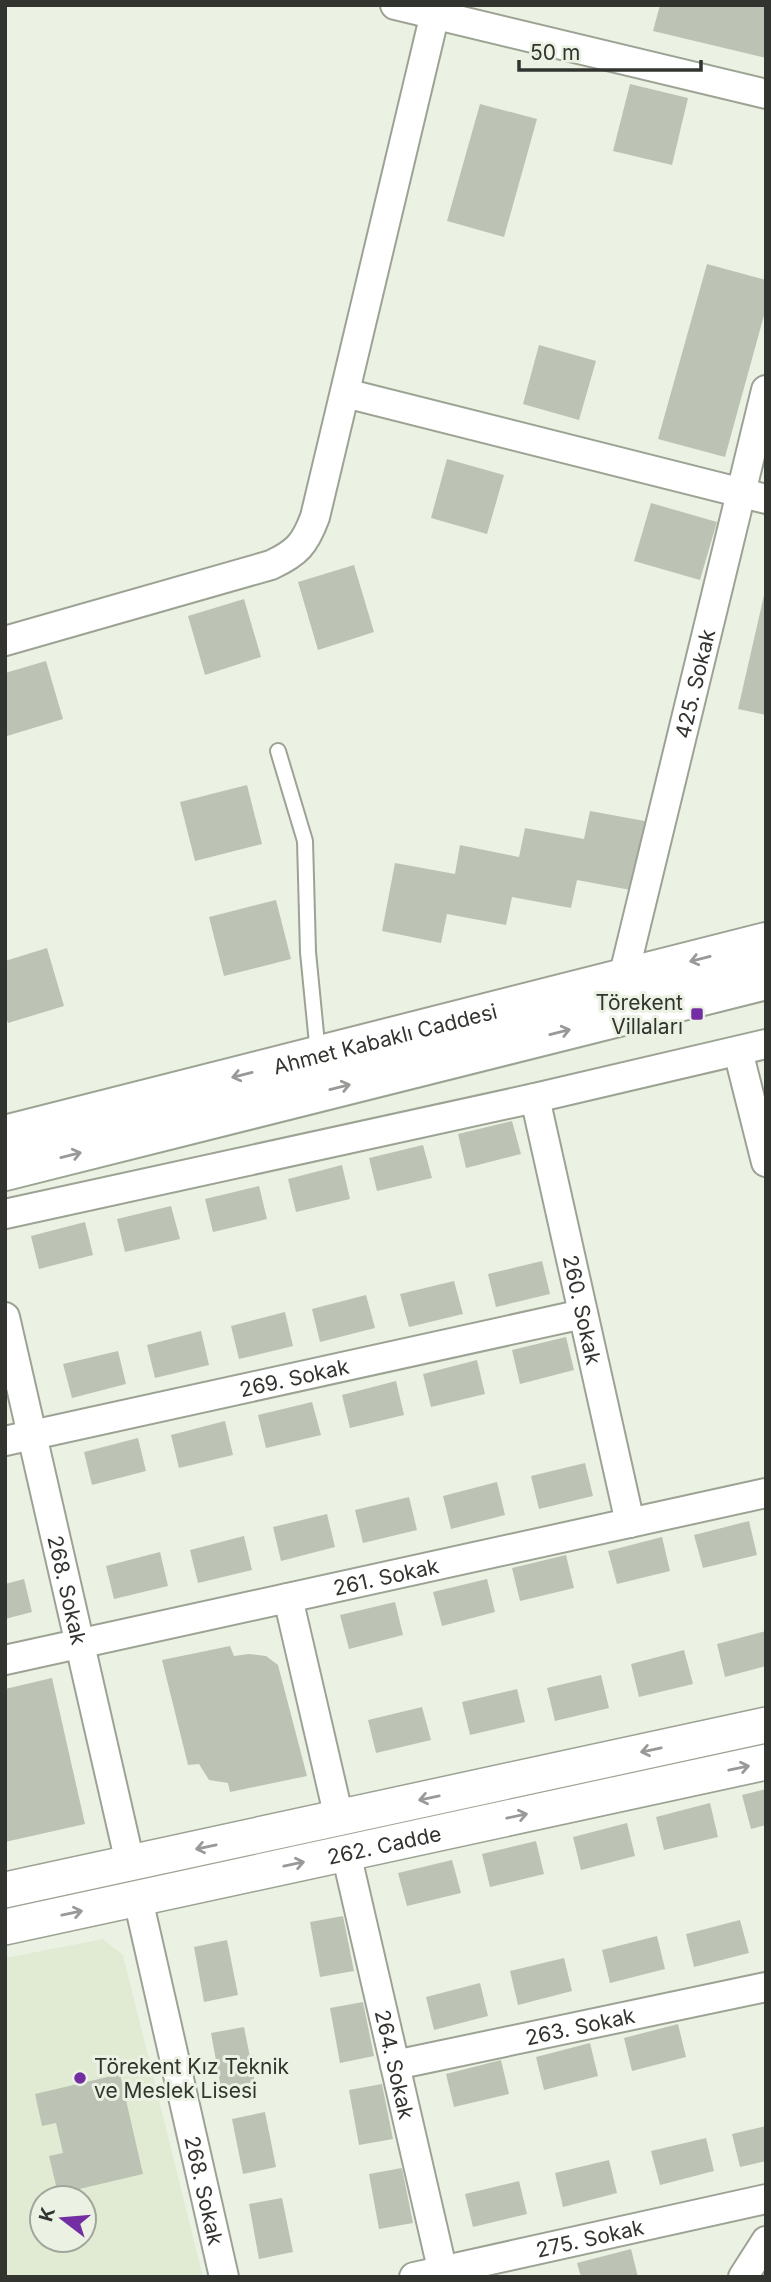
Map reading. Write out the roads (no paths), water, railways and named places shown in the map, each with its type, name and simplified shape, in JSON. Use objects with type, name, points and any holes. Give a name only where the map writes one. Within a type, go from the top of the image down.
[{"type":"main road","name":"Ahmet Kabaklı Caddesi","points":[[5,1135],[766,942]]},
{"type":"main road","name":"Ahmet Kabaklı Caddesi","points":[[5,1171],[766,980]]},
{"type":"street","points":[[395,5],[436,10],[766,94]]},
{"type":"street","points":[[5,641],[271,565],[292,554],[309,534],[436,10]]},
{"type":"street","name":"425. Sokak","points":[[623,978],[753,496],[766,390]]},
{"type":"street","points":[[345,393],[753,496]]},
{"type":"street","points":[[5,1214],[766,1045]]},
{"type":"street","points":[[738,1051],[766,1162]]},
{"type":"street","name":"260. Sokak","points":[[536,1098],[630,1523]]},
{"type":"street","name":"269. Sokak","points":[[19,1438],[583,1314]]},
{"type":"street","name":"268. Sokak","points":[[5,1317],[19,1438],[80,1644],[130,1863]]},
{"type":"street","name":"261. Sokak","points":[[5,1660],[766,1493]]},
{"type":"street","points":[[288,1598],[339,1818]]},
{"type":"street","name":"262. Cadde","points":[[5,1890],[766,1726]]},
{"type":"street","name":"262. Cadde","points":[[5,1927],[766,1762]]},
{"type":"street","name":"264. Sokak","points":[[346,1853],[443,2274]]},
{"type":"street","points":[[130,1863],[138,1899]]},
{"type":"street","name":"268. Sokak","points":[[138,1899],[224,2277]]},
{"type":"street","name":"263. Sokak","points":[[395,2065],[766,1987]]},
{"type":"street","name":"275. Sokak","points":[[414,2277],[443,2274],[766,2199]]},
{"type":"street","points":[[743,2277],[766,2241]]},
{"type":"lane","points":[[278,751],[305,841],[308,952],[318,1055]]},
{"type":"place","name":"Törekent Villaları","points":[[697,1014]]},
{"type":"place","name":"Törekent Kız Teknik ve Meslek Lisesi","points":[[80,2078]]}]
